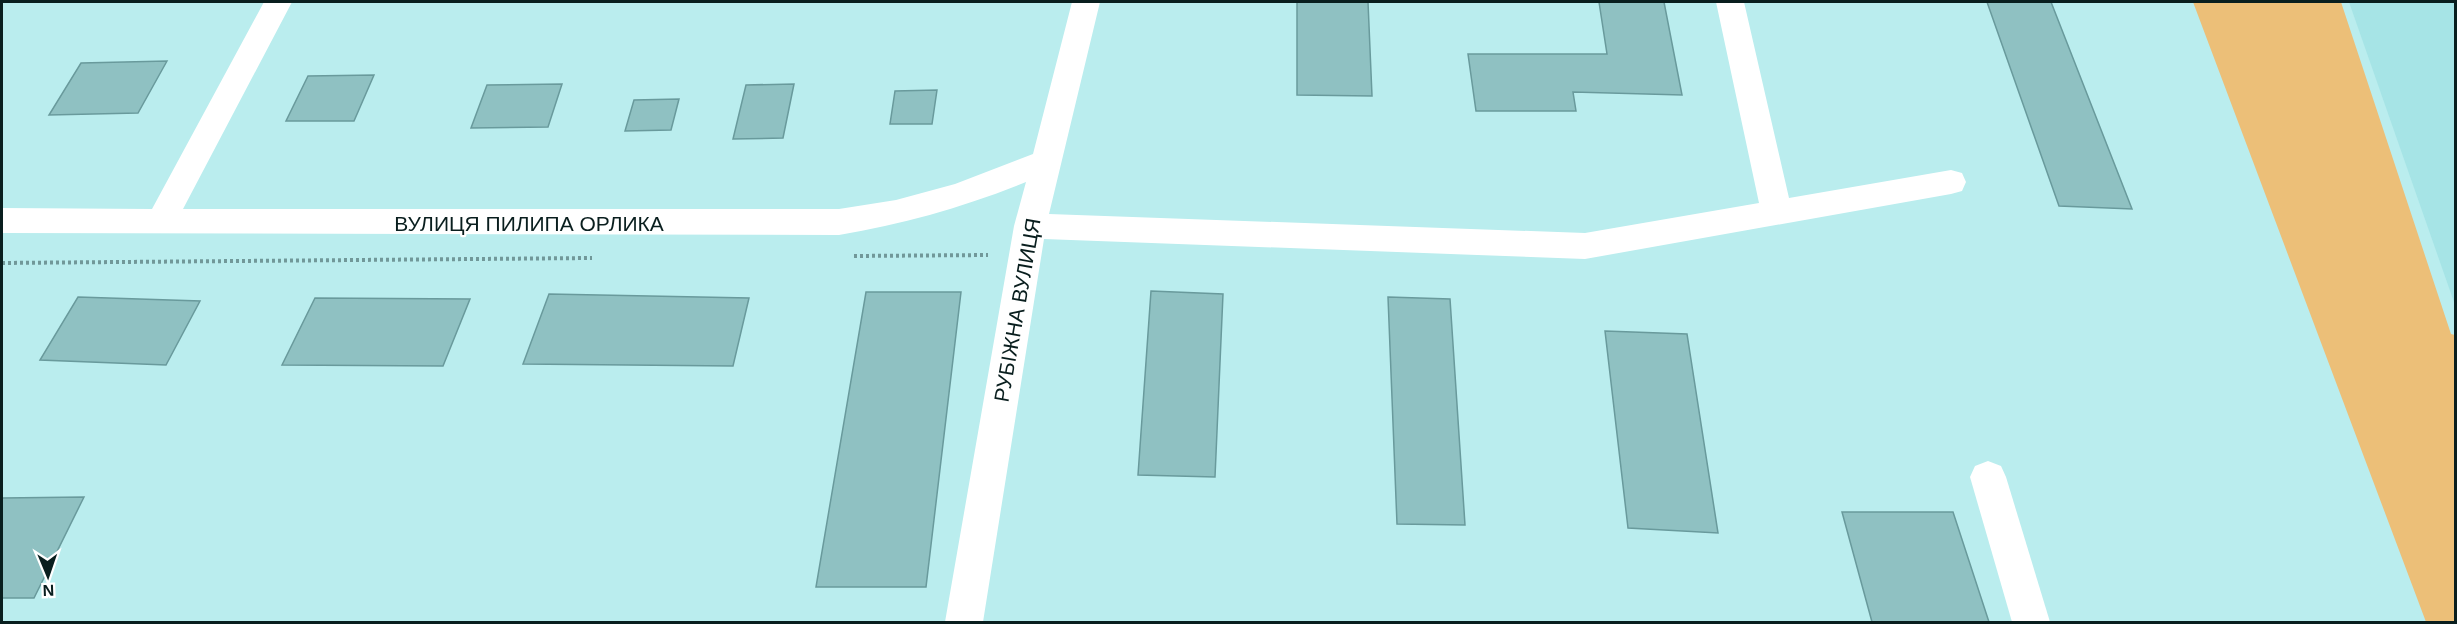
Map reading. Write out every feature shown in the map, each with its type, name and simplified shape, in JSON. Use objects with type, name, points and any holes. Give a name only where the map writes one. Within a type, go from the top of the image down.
[{"type":"street","points":[[160,223],[278,2]]},
{"type":"street","name":"РУБІЖНА ВУЛИЦЯ","points":[[964,622],[1027,240],[1086,2]]},
{"type":"street","points":[[1730,2],[1777,213]]},
{"type":"street","name":"ВУЛИЦЯ ПИЛИПА ОРЛИКА","points":[[2,221],[160,223],[839,222],[896,213],[961,195],[1046,160]]},
{"type":"street","points":[[1027,240],[1585,246],[1951,182]]},
{"type":"street","points":[[1988,477],[2031,622]]},
{"type":"path","points":[[847,256],[1027,240]]},
{"type":"path","points":[[2,263],[597,258]]},
{"type":"shaded area","points":[[2193,2],[2341,2],[2451,334],[2455,335],[2455,622],[2426,622]]},
{"type":"shaded area","points":[[2349,2],[2455,2],[2455,305]]},
{"type":"building","points":[[1297,2],[1368,2],[1372,96],[1297,95]]},
{"type":"building","points":[[1599,2],[1664,2],[1682,95],[1573,92],[1576,111],[1476,111],[1468,54],[1607,54]]},
{"type":"building","points":[[1987,2],[2051,2],[2132,209],[2059,206]]},
{"type":"building","points":[[167,61],[138,113],[49,115],[81,63]]},
{"type":"building","points":[[374,75],[354,121],[286,121],[308,76]]},
{"type":"building","points":[[562,84],[548,127],[471,128],[487,85]]},
{"type":"building","points":[[794,84],[783,138],[733,139],[746,85]]},
{"type":"building","points":[[937,90],[932,124],[890,124],[895,91]]},
{"type":"building","points":[[679,99],[671,130],[625,131],[634,100]]},
{"type":"building","points":[[1151,291],[1223,294],[1215,477],[1138,475]]},
{"type":"building","points":[[866,292],[961,292],[926,587],[816,587]]},
{"type":"building","points":[[549,294],[749,298],[733,366],[523,364]]},
{"type":"building","points":[[78,297],[200,301],[166,365],[40,360]]},
{"type":"building","points":[[1388,297],[1450,299],[1465,525],[1397,524]]},
{"type":"building","points":[[315,298],[470,299],[443,366],[282,365]]},
{"type":"building","points":[[1605,331],[1687,334],[1718,533],[1628,528]]},
{"type":"building","points":[[84,497],[34,598],[2,598],[2,498]]},
{"type":"building","points":[[1842,512],[1953,512],[1989,622],[1872,622]]}]
